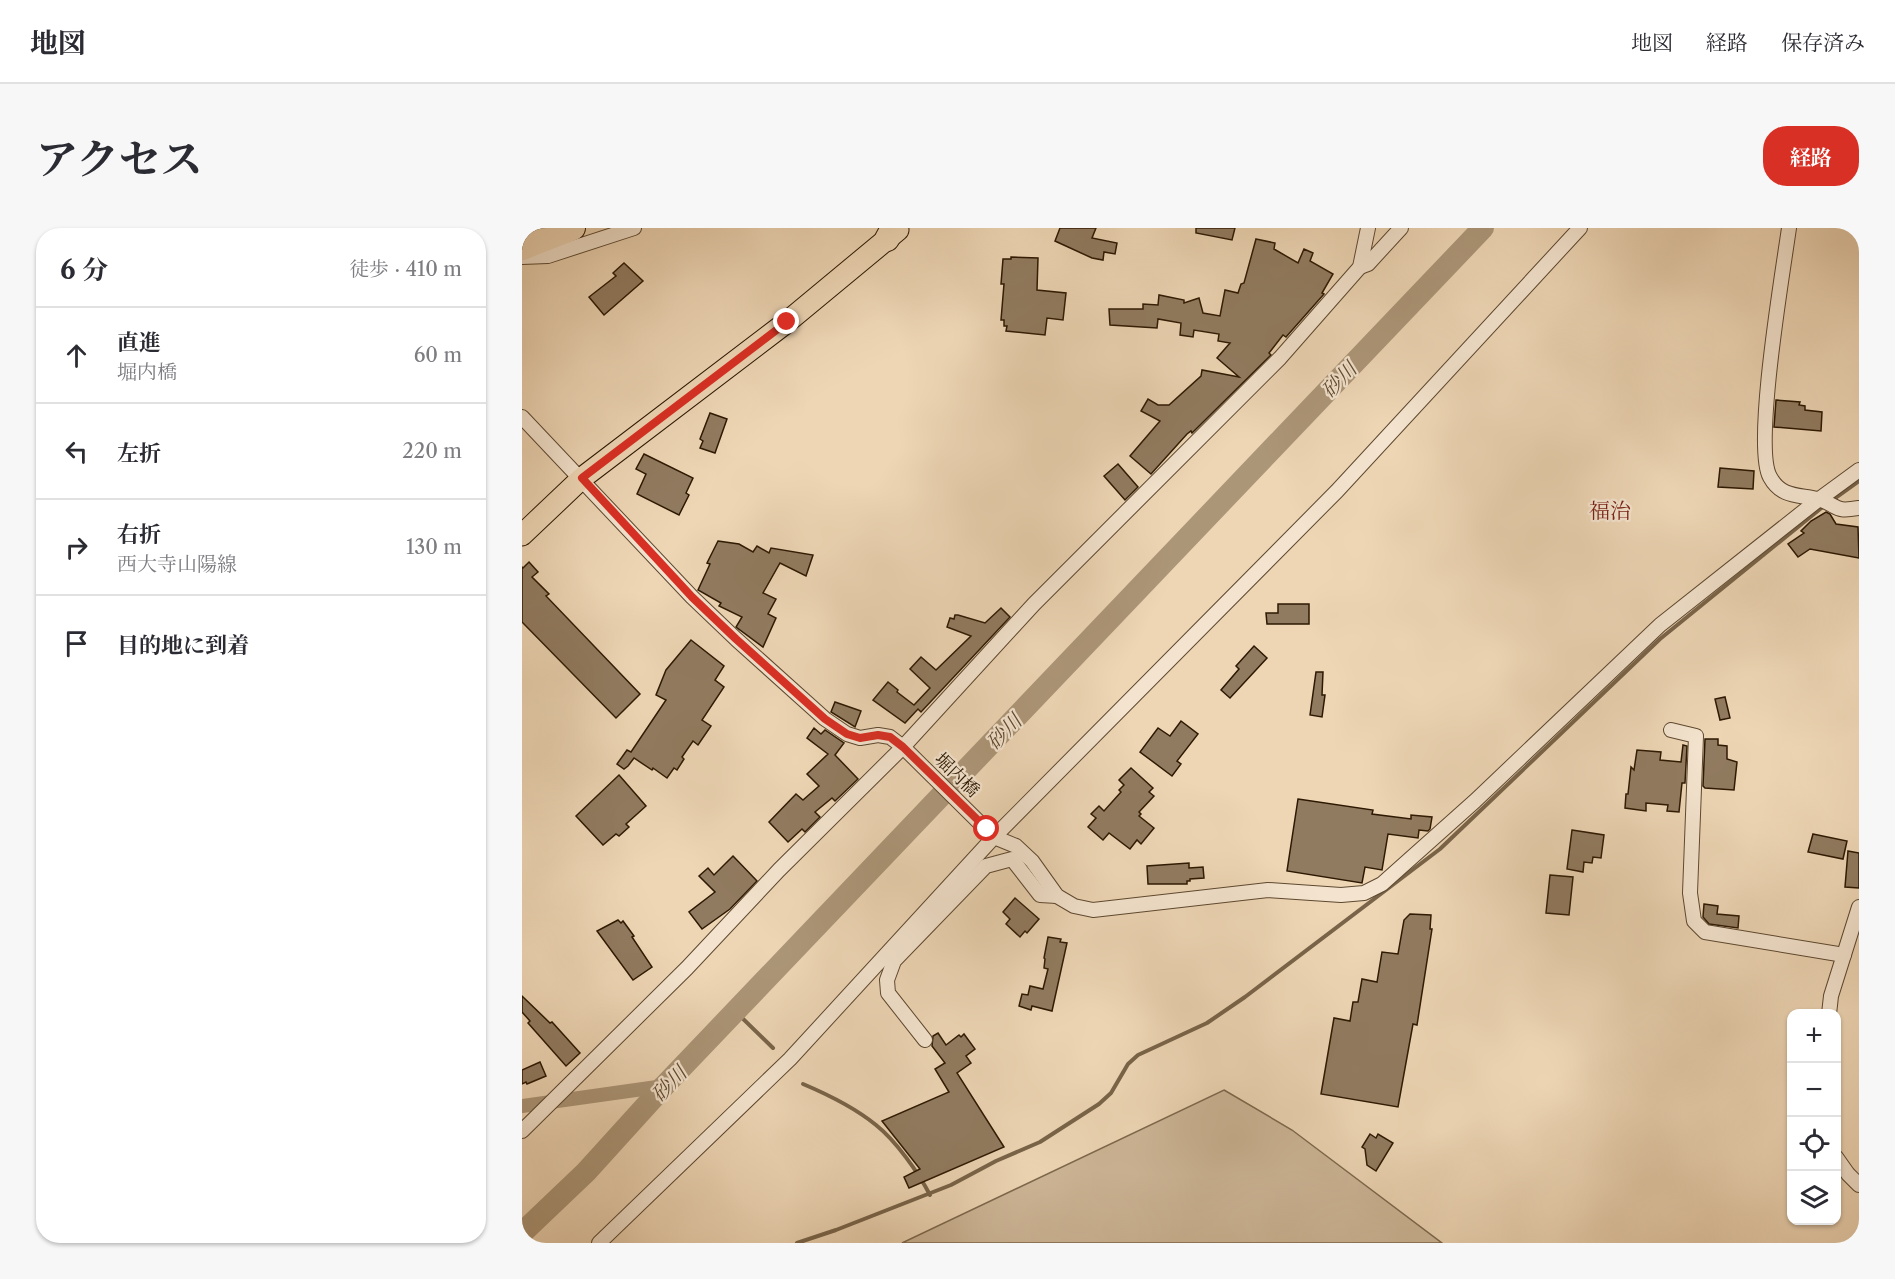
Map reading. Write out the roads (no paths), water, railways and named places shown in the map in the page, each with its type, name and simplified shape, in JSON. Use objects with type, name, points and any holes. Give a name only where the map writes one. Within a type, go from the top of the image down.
[{"type":"highway","points":[[522,234],[535,228]]},
{"type":"highway","points":[[522,248],[573,228]]},
{"type":"main road","points":[[522,535],[582,478],[787,322],[894,232]]},
{"type":"street","points":[[522,257],[548,256],[634,228]]},
{"type":"street","points":[[1360,267],[1368,228]]},
{"type":"street","points":[[522,1131],[687,968],[779,870],[903,747],[1034,604],[1280,358],[1360,267],[1368,264],[1401,228]]},
{"type":"street","points":[[599,1243],[790,1059],[990,833],[1337,491],[1580,228]]},
{"type":"street","points":[[1789,228],[1767,397],[1764,457],[1768,475],[1777,488],[1792,495],[1824,502],[1844,511],[1859,508]]},
{"type":"street","points":[[522,417],[692,597],[825,719],[847,734],[860,738],[878,735],[890,737],[903,747]]},
{"type":"street","points":[[925,1040],[888,993],[887,980],[894,961],[986,866],[1012,859],[1040,895],[1057,896],[1074,906],[1093,910],[1268,890],[1341,895],[1364,893],[1382,884],[1475,801],[1660,626],[1824,502],[1859,470]]},
{"type":"street","points":[[1671,730],[1696,736],[1690,893],[1694,921],[1705,932],[1844,955]]},
{"type":"street","name":"堀内橋","points":[[903,747],[990,833],[1016,846],[1032,861],[1057,896]]},
{"type":"street","points":[[1830,1009],[1831,996],[1859,907]]},
{"type":"street","points":[[1841,1164],[1859,1185]]},
{"type":"waterway","name":"砂川","points":[[522,1233],[586,1172],[664,1086],[1483,228]]},
{"type":"waterway","points":[[1831,501],[1859,481]]},
{"type":"waterway","points":[[797,1243],[951,1185],[996,1161],[1040,1142],[1099,1104],[1111,1093],[1128,1064],[1138,1055],[1207,1023],[1245,997],[1440,849],[1660,639],[1825,505]]},
{"type":"waterway","points":[[736,1012],[773,1048]]},
{"type":"waterway","points":[[803,1084],[841,1102],[876,1125],[906,1157],[930,1195]]},
{"type":"waterway","points":[[522,1106],[664,1086]]},
{"type":"district","name":"福治","points":[[1610,510]]}]
